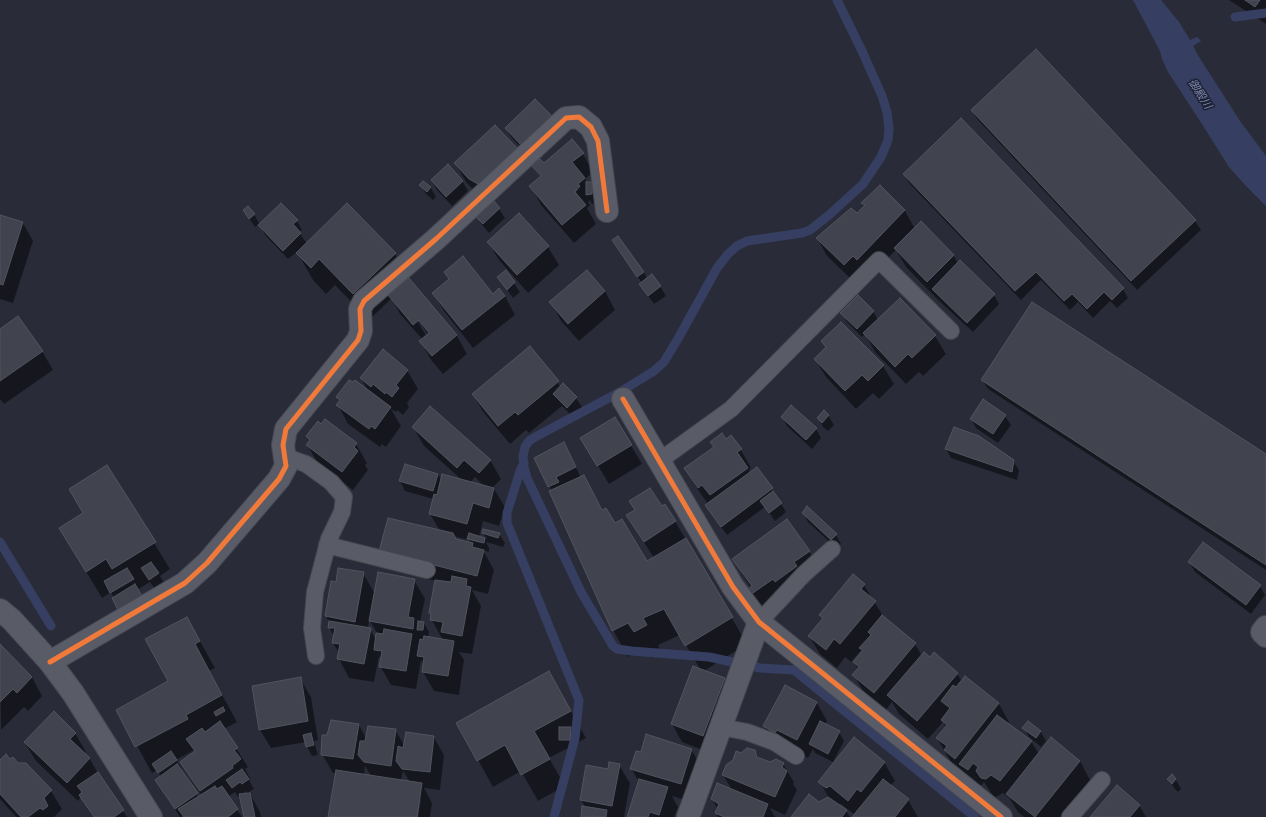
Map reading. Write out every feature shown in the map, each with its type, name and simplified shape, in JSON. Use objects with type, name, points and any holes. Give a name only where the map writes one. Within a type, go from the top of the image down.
[{"type":"street","points":[[50,662],[185,583],[207,563],[280,479],[286,466],[284,445],[286,429],[358,340],[361,330],[360,309],[364,301],[436,239],[566,118],[579,117],[591,127],[598,141],[607,211]]},
{"type":"street","points":[[623,399],[733,587],[759,622],[1001,817]]},
{"type":"street","points":[[0,610],[12,620],[50,662],[73,693],[151,817]]},
{"type":"street","points":[[688,817],[759,622]]},
{"type":"street","points":[[1266,627],[1262,632],[1266,636]]},
{"type":"lane","points":[[659,460],[732,409],[878,260],[951,331]]},
{"type":"lane","points":[[286,457],[306,464],[331,482],[344,497],[342,512],[329,539],[315,592],[312,628],[316,656]]},
{"type":"lane","points":[[328,546],[427,570]]},
{"type":"lane","points":[[759,622],[804,574],[832,549]]},
{"type":"lane","points":[[721,727],[747,732],[774,742],[796,756]]},
{"type":"lane","points":[[1070,817],[1102,780]]},
{"type":"water","name":"御殿川","points":[[1133,0],[1161,0],[1179,22],[1190,40],[1197,37],[1201,41],[1193,46],[1199,57],[1240,121],[1266,156],[1266,206],[1229,167],[1168,72],[1160,51]]},
{"type":"building","points":[[1245,0],[1260,0],[1255,7]]},
{"type":"building","points":[[1036,49],[1196,220],[1131,281],[971,110]]},
{"type":"building","points":[[535,99],[552,116],[521,145],[505,128]]},
{"type":"building","points":[[961,118],[1124,288],[1112,300],[1104,292],[1087,309],[1072,294],[1064,301],[1036,272],[1015,291],[903,174]]},
{"type":"building","points":[[495,125],[517,148],[478,184],[469,179],[454,163]]},
{"type":"building","points":[[572,139],[584,153],[572,162],[585,178],[578,184],[580,186],[575,192],[586,205],[562,225],[529,186],[541,176],[532,166],[540,159],[544,163]]},
{"type":"building","points":[[448,164],[463,181],[446,197],[431,180]]},
{"type":"building","points":[[423,181],[431,187],[427,192],[419,185]]},
{"type":"building","points":[[586,182],[593,182],[592,194],[586,195]]},
{"type":"building","points":[[880,185],[905,210],[857,260],[853,256],[844,265],[816,238],[851,208],[857,213],[865,205],[861,203]]},
{"type":"building","points":[[494,201],[500,208],[483,224],[476,217]]},
{"type":"building","points":[[281,203],[298,220],[293,224],[301,233],[283,251],[258,225]]},
{"type":"building","points":[[347,203],[396,253],[353,294],[319,259],[311,268],[296,253]]},
{"type":"building","points":[[248,206],[255,214],[249,219],[243,210]]},
{"type":"building","points":[[519,213],[549,246],[517,275],[487,242]]},
{"type":"building","points":[[0,215],[23,222],[3,285],[0,284]]},
{"type":"building","points":[[921,221],[954,255],[927,282],[894,248]]},
{"type":"building","points":[[618,236],[644,272],[637,277],[612,240]]},
{"type":"building","points":[[463,256],[493,294],[499,288],[505,296],[462,330],[432,293],[449,279],[444,272]]},
{"type":"building","points":[[960,260],[995,294],[967,323],[932,289]]},
{"type":"building","points":[[506,270],[515,282],[507,290],[497,277]]},
{"type":"building","points":[[587,270],[605,291],[568,324],[549,302]]},
{"type":"building","points":[[652,274],[661,286],[648,296],[639,284]]},
{"type":"building","points":[[409,278],[457,335],[432,356],[419,341],[429,333],[419,320],[413,325],[388,295]]},
{"type":"building","points":[[858,295],[874,311],[857,329],[840,313]]},
{"type":"building","points":[[900,298],[936,335],[912,358],[908,354],[895,367],[863,333]]},
{"type":"building","points":[[1032,302],[1266,454],[1266,565],[981,380]]},
{"type":"building","points":[[18,316],[43,351],[0,381],[0,329]]},
{"type":"building","points":[[841,322],[884,365],[868,381],[862,375],[845,391],[814,359],[826,347],[821,341]]},
{"type":"building","points":[[530,346],[559,381],[518,415],[515,412],[498,426],[472,394]]},
{"type":"building","points":[[383,349],[408,370],[396,385],[399,388],[392,397],[386,392],[385,394],[373,384],[371,387],[360,378]]},
{"type":"building","points":[[349,380],[353,382],[355,380],[391,407],[375,429],[371,426],[369,429],[336,405],[340,400],[336,397]]},
{"type":"building","points":[[563,383],[577,397],[567,408],[553,394]]},
{"type":"building","points":[[983,399],[1006,415],[993,434],[970,419]]},
{"type":"building","points":[[791,405],[817,428],[806,440],[781,417]]},
{"type":"building","points":[[430,406],[491,460],[479,473],[464,460],[457,468],[412,427]]},
{"type":"building","points":[[824,410],[829,415],[822,423],[817,418]]},
{"type":"building","points":[[615,417],[632,445],[597,466],[580,438]]},
{"type":"building","points":[[325,419],[357,443],[354,447],[358,451],[342,472],[306,445],[310,440],[306,436],[318,421],[321,424]]},
{"type":"building","points":[[954,427],[979,436],[1014,460],[1012,472],[945,449]]},
{"type":"building","points":[[722,433],[726,439],[731,435],[742,449],[737,452],[748,468],[710,495],[702,485],[698,488],[684,468],[714,447],[710,442]]},
{"type":"building","points":[[564,442],[576,467],[556,477],[559,482],[548,487],[534,458]]},
{"type":"building","points":[[405,464],[438,474],[433,491],[399,481]]},
{"type":"building","points":[[107,465],[156,542],[112,569],[106,559],[86,572],[59,528],[83,513],[69,489]]},
{"type":"building","points":[[757,467],[773,488],[721,527],[705,505]]},
{"type":"building","points":[[442,474],[494,488],[489,508],[473,503],[467,524],[429,514],[434,494],[437,495]]},
{"type":"building","points":[[584,475],[602,510],[606,508],[615,523],[622,519],[647,561],[686,538],[733,617],[685,646],[664,609],[643,618],[647,625],[634,632],[628,623],[612,631],[549,491]]},
{"type":"building","points":[[650,488],[662,506],[665,504],[676,521],[644,542],[626,515],[635,510],[629,501]]},
{"type":"building","points":[[773,491],[782,503],[769,513],[760,501]]},
{"type":"building","points":[[807,506],[837,534],[831,540],[802,513]]},
{"type":"building","points":[[388,518],[453,533],[456,539],[473,543],[472,547],[484,550],[477,576],[379,551]]},
{"type":"building","points":[[787,519],[810,551],[794,562],[797,566],[775,582],[773,579],[750,595],[747,590],[752,586],[732,559]]},
{"type":"building","points":[[483,529],[500,533],[498,538],[482,533]]},
{"type":"building","points":[[469,533],[485,538],[484,543],[467,539]]},
{"type":"building","points":[[1203,542],[1261,585],[1246,605],[1188,562]]},
{"type":"building","points":[[151,562],[159,573],[149,580],[141,568]]},
{"type":"building","points":[[127,568],[134,579],[110,593],[104,581]]},
{"type":"building","points":[[338,568],[364,572],[355,622],[325,616],[331,581],[336,582]]},
{"type":"building","points":[[378,572],[415,579],[408,617],[414,618],[413,629],[369,621]]},
{"type":"building","points":[[853,574],[865,584],[861,589],[876,601],[840,644],[834,639],[826,650],[808,636],[823,618],[819,615]]},
{"type":"building","points":[[452,576],[467,579],[466,586],[471,587],[462,636],[441,632],[443,622],[430,620],[431,614],[429,613],[435,580],[451,582]]},
{"type":"building","points":[[135,584],[142,596],[118,610],[112,598]]},
{"type":"building","points":[[882,615],[916,643],[874,693],[852,675],[859,667],[853,662],[863,650],[859,648],[871,635],[868,632]]},
{"type":"building","points":[[187,617],[200,641],[195,644],[222,695],[186,715],[188,719],[135,747],[116,710],[168,681],[145,639]]},
{"type":"building","points":[[329,621],[371,628],[364,664],[337,659],[340,644],[332,643],[335,628],[328,628]]},
{"type":"building","points":[[418,621],[424,622],[423,630],[417,630]]},
{"type":"building","points":[[384,629],[412,634],[406,671],[379,667],[382,651],[374,650],[376,633],[383,634]]},
{"type":"building","points":[[424,636],[454,641],[448,676],[422,672],[424,657],[417,656],[420,639],[423,640]]},
{"type":"building","points":[[0,644],[32,677],[17,693],[13,689],[0,702]]},
{"type":"building","points":[[924,652],[930,657],[934,652],[958,673],[917,721],[887,695]]},
{"type":"building","points":[[693,666],[725,678],[703,736],[671,724]]},
{"type":"building","points":[[549,671],[571,711],[534,731],[550,759],[521,775],[505,745],[477,761],[456,723]]},
{"type":"building","points":[[965,676],[999,703],[955,759],[944,750],[947,746],[936,738],[947,725],[941,720],[950,708],[941,701],[953,685],[956,687]]},
{"type":"building","points":[[301,677],[308,721],[259,730],[252,686]]},
{"type":"building","points":[[785,685],[817,702],[797,740],[777,730],[775,733],[763,726]]},
{"type":"building","points":[[223,707],[225,711],[216,716],[214,712]]},
{"type":"building","points":[[54,711],[76,733],[70,739],[90,758],[67,783],[24,742]]},
{"type":"building","points":[[997,715],[1032,741],[1000,781],[991,775],[986,779],[981,778],[976,771],[978,767],[973,763],[968,770],[959,764]]},
{"type":"building","points":[[331,720],[359,724],[353,759],[321,755],[322,735],[327,735]]},
{"type":"building","points":[[220,721],[238,748],[234,750],[241,759],[232,766],[233,768],[200,791],[180,762],[195,751],[186,739],[202,728],[205,732]]},
{"type":"building","points":[[820,721],[840,731],[828,754],[809,744]]},
{"type":"building","points":[[1028,721],[1041,731],[1036,738],[1022,728]]},
{"type":"building","points":[[368,726],[396,729],[391,766],[364,762],[358,755],[360,741],[365,741]]},
{"type":"building","points":[[559,727],[571,727],[570,740],[559,740]]},
{"type":"building","points":[[406,732],[434,736],[430,772],[402,769],[396,761],[398,746],[403,748]]},
{"type":"building","points":[[311,733],[314,745],[306,747],[303,735]]},
{"type":"building","points":[[646,734],[692,749],[681,784],[630,769],[636,751],[641,752]]},
{"type":"building","points":[[854,737],[885,762],[861,792],[857,789],[848,801],[830,786],[826,788],[818,782]]},
{"type":"building","points":[[1051,737],[1080,761],[1035,817],[1006,794]]},
{"type":"building","points":[[747,748],[755,750],[757,757],[770,762],[776,759],[784,763],[782,767],[787,771],[775,797],[722,775],[726,765],[733,760],[736,751],[741,753]]},
{"type":"building","points":[[171,751],[177,760],[158,773],[152,764]]},
{"type":"building","points":[[6,754],[10,759],[13,757],[18,763],[26,763],[52,790],[44,798],[48,806],[43,810],[40,808],[28,817],[21,817],[0,794],[0,760]]},
{"type":"building","points":[[609,762],[620,764],[612,806],[580,800],[586,765],[608,769]]},
{"type":"building","points":[[177,764],[198,793],[175,809],[155,780]]},
{"type":"building","points":[[242,769],[249,779],[242,784],[240,782],[232,788],[226,780]]},
{"type":"building","points":[[336,770],[422,783],[417,817],[328,817]]},
{"type":"building","points":[[98,772],[124,810],[114,817],[94,817],[79,795],[82,792],[77,786]]},
{"type":"building","points":[[1172,774],[1176,779],[1172,784],[1167,779]]},
{"type":"building","points":[[639,779],[668,787],[659,815],[650,812],[648,817],[627,817]]},
{"type":"building","points":[[883,779],[909,799],[895,817],[852,817]]},
{"type":"building","points":[[717,783],[768,804],[763,817],[724,817],[715,813],[719,804],[711,799]]},
{"type":"building","points":[[1117,785],[1140,805],[1130,817],[1090,817]]},
{"type":"building","points":[[215,786],[217,789],[222,786],[238,809],[228,817],[184,817],[178,809]]},
{"type":"building","points":[[250,793],[255,817],[244,817],[239,794]]},
{"type":"building","points":[[809,794],[819,802],[828,797],[847,810],[842,817],[791,817]]},
{"type":"building","points":[[582,806],[607,810],[606,817],[581,817]]},
{"type":"waterway","points":[[837,0],[862,51],[882,96],[887,112],[889,129],[888,140],[881,157],[863,184],[810,230],[802,233],[747,241],[737,246],[728,254],[717,268],[664,362],[654,371],[620,392],[529,441],[525,447],[523,456],[524,467],[527,478],[581,592],[613,646],[617,649],[631,651],[709,657],[760,668],[794,670],[975,817]]},
{"type":"waterway","points":[[1235,17],[1266,13]]},
{"type":"waterway","points":[[524,463],[520,471],[507,513],[507,523],[579,700],[575,738],[554,817]]},
{"type":"waterway","points":[[0,542],[51,626]]},
{"type":"cycle path","points":[[50,662],[185,583],[207,563],[279,479],[286,466],[283,445],[286,429],[358,340],[361,331],[360,309],[364,301],[436,239],[566,118],[579,117],[591,127],[598,141],[607,211]]},
{"type":"cycle path","points":[[623,399],[733,587],[759,622],[1001,817]]}]
